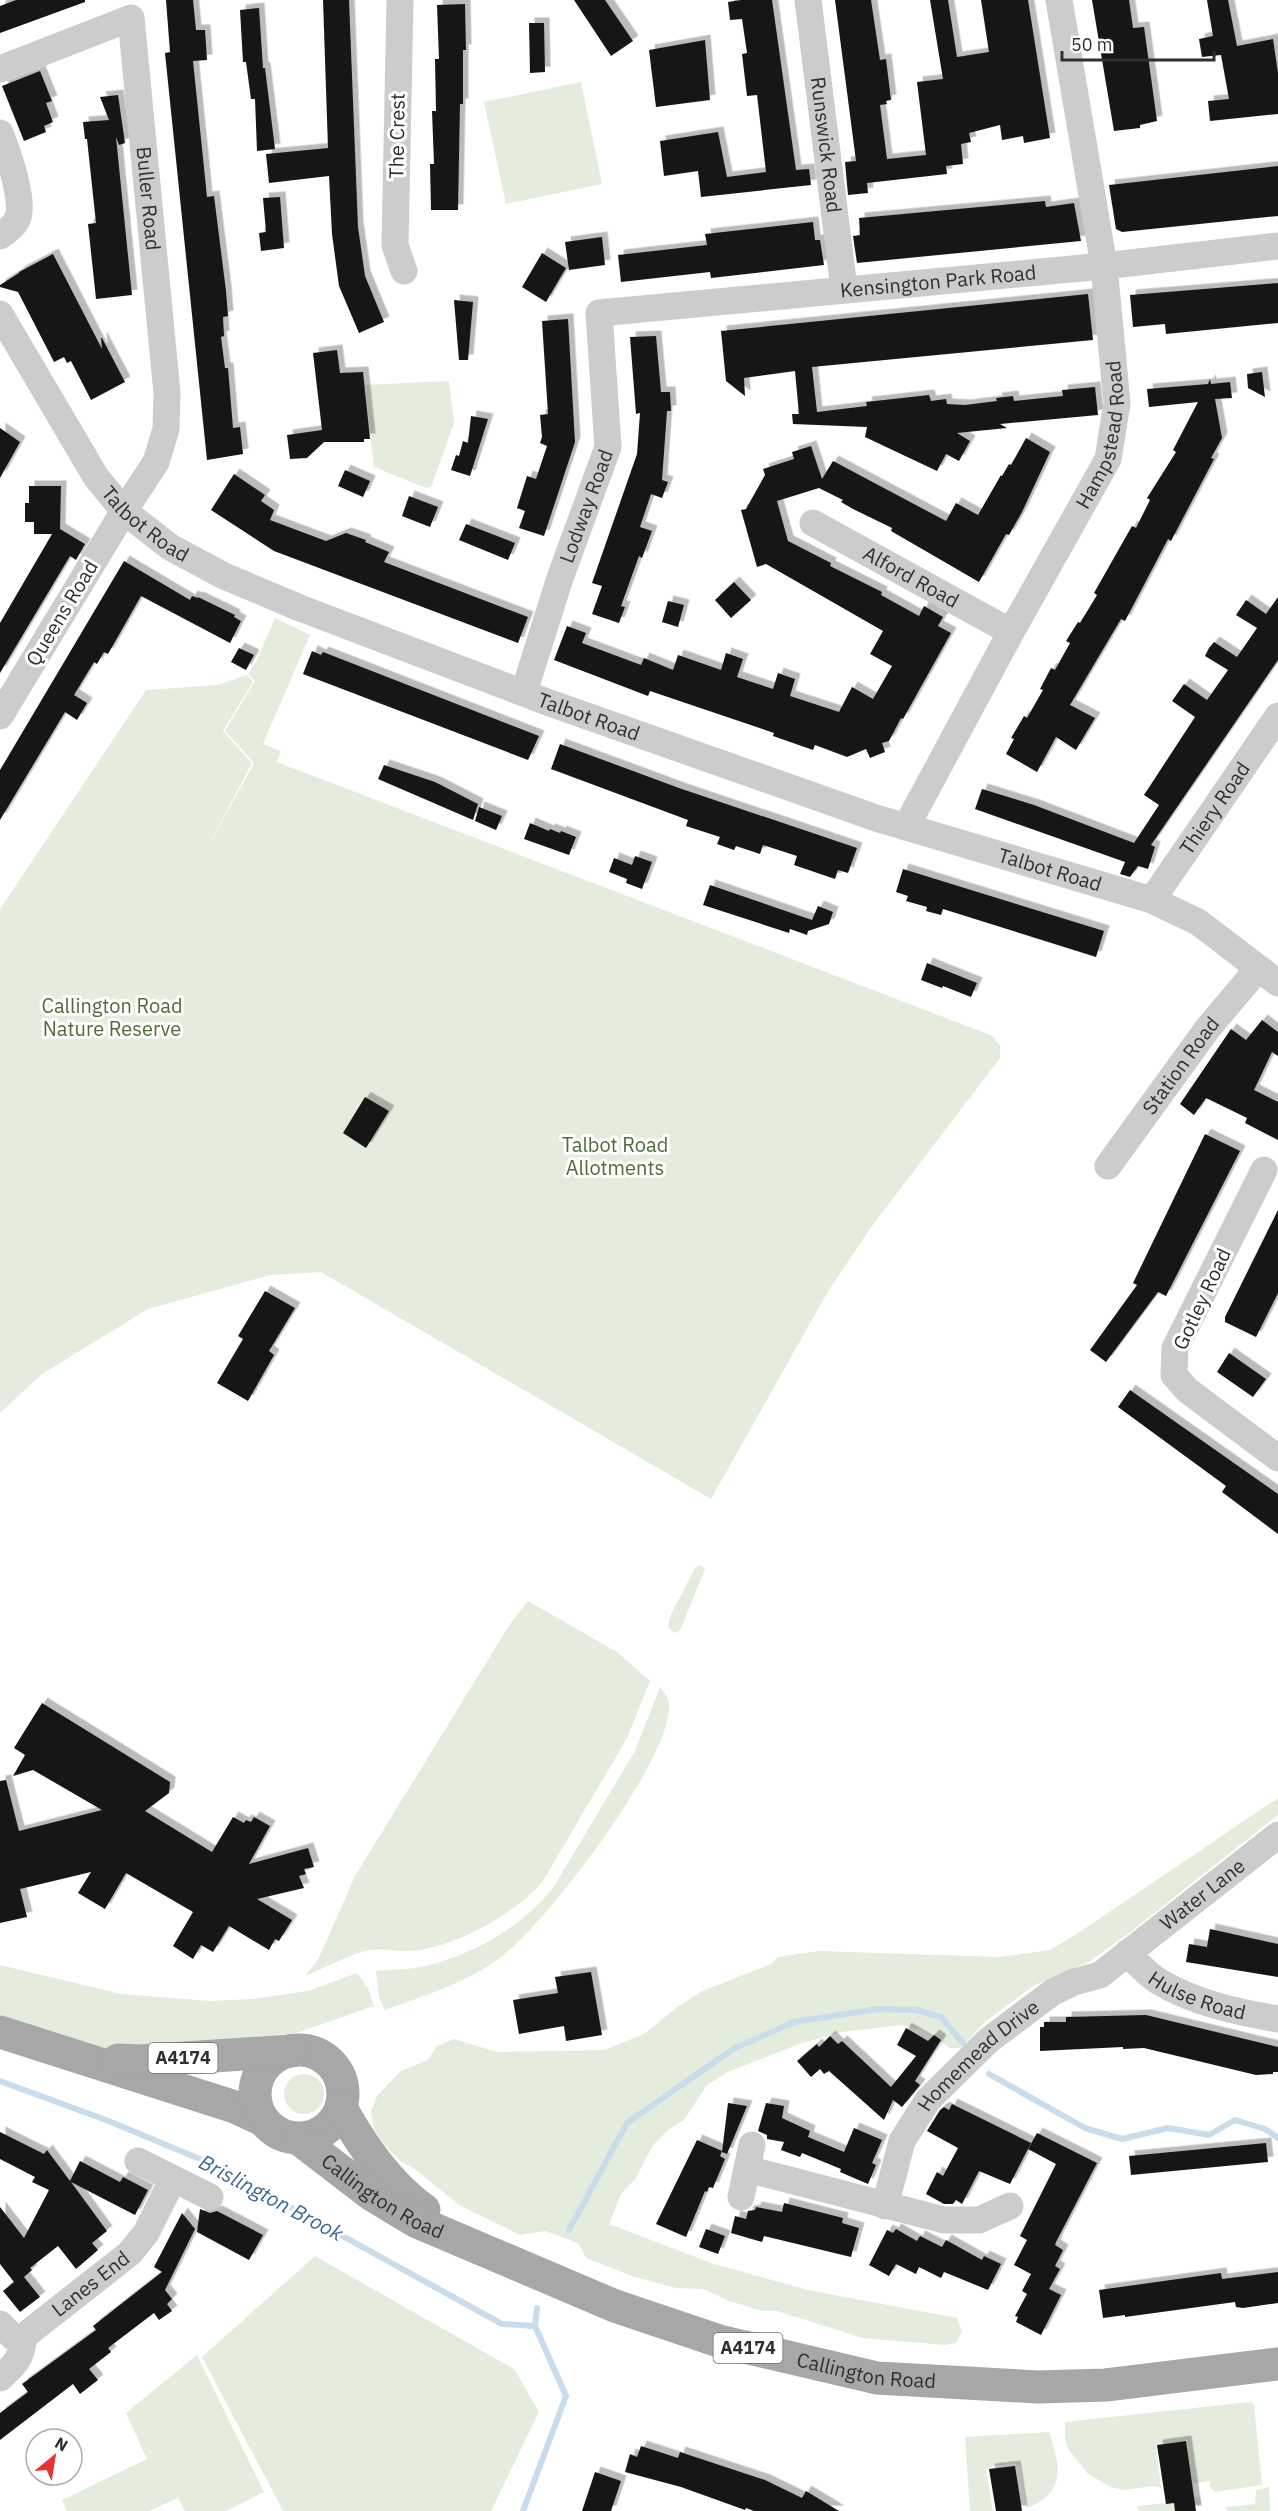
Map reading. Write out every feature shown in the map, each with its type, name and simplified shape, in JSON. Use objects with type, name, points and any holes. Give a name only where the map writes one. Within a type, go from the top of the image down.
[{"type":"main road","name":"A4174","points":[[0,2032],[213,2099],[262,2120],[273,2131],[299,2139]]},
{"type":"main road","points":[[262,2120],[254,2095],[258,2075],[267,2062],[280,2054],[293,2051]]},
{"type":"main road","name":"A4174","points":[[74,2057],[139,2061],[308,2051],[329,2062],[338,2075],[343,2093],[340,2108]]},
{"type":"main road","points":[[299,2139],[323,2132],[334,2121],[340,2108]]},
{"type":"main road","name":"Callington Road","points":[[340,2108],[369,2156],[397,2186],[420,2207],[473,2245]]},
{"type":"main road","name":"Callington Road","points":[[299,2139],[372,2195],[415,2221],[615,2306],[719,2341],[877,2378],[1038,2387],[1106,2385],[1278,2364]]},
{"type":"street","name":"The Crest","points":[[400,0],[395,245],[404,271]]},
{"type":"street","name":"Runswick Road","points":[[808,0],[843,289]]},
{"type":"street","name":"Hampstead Road","points":[[906,827],[1108,459],[1117,403],[1104,266],[1059,0]]},
{"type":"street","name":"Buller Road","points":[[0,69],[131,18],[167,393],[166,429],[156,462],[124,511]]},
{"type":"street","points":[[0,133],[9,157],[19,209],[18,219],[0,236]]},
{"type":"street","name":"Kensington Park Road","points":[[598,313],[1104,266],[1278,246]]},
{"type":"street","name":"Lodway Road","points":[[524,692],[572,544],[608,447],[598,313]]},
{"type":"street","name":"Talbot Road","points":[[2,322],[96,477],[124,511],[170,547],[224,576],[300,608],[524,692],[906,827],[1160,904],[1198,922],[1269,976]]},
{"type":"street","name":"Queens Road","points":[[0,716],[124,511]]},
{"type":"street","name":"Alford Road","points":[[813,523],[1011,632]]},
{"type":"street","name":"Thiery Road","points":[[1160,904],[1278,716]]},
{"type":"street","name":"Station Road","points":[[1108,1166],[1208,1028],[1251,977],[1269,976]]},
{"type":"street","name":"Gotley Road","points":[[1264,1170],[1175,1348],[1174,1375],[1187,1390],[1278,1458]]},
{"type":"street","name":"Water Lane","points":[[1127,1953],[1278,1835]]},
{"type":"street","name":"Hulse Road","points":[[1127,1953],[1158,1981],[1199,2000],[1241,2013],[1278,2019]]},
{"type":"street","name":"Homemead Drive","points":[[885,2206],[902,2141],[928,2100],[989,2040],[1053,1992],[1100,1975],[1127,1953]]},
{"type":"street","points":[[741,2197],[749,2157],[885,2206],[944,2220],[979,2220],[1010,2206]]},
{"type":"street","points":[[138,2161],[210,2197]]},
{"type":"street","name":"Lanes End","points":[[0,2378],[17,2364],[23,2348],[11,2330],[130,2253],[146,2233],[173,2179]]},
{"type":"green space","points":[[581,82],[602,184],[506,204],[484,102]]},
{"type":"green space","points":[[449,381],[454,423],[431,487],[426,488],[374,467],[365,385]]},
{"type":"green space","name":"Talbot Road Allotments","points":[[275,618],[310,635],[263,744],[281,751],[277,762],[980,1031],[992,1036],[1000,1045],[1000,1058],[872,1226],[830,1288],[711,1499],[321,1272],[270,1275],[148,1309],[42,1374],[0,1413],[0,909],[146,690],[218,685],[247,675],[253,682],[223,731],[252,763],[204,854],[254,763],[225,731],[255,681],[248,674],[256,662]]},
{"type":"green space","points":[[700,1565],[705,1569],[682,1626],[674,1633],[668,1627],[670,1616],[695,1568]]},
{"type":"green space","points":[[528,1601],[617,1652],[650,1681],[627,1738],[543,1881],[501,1917],[465,1936],[411,1951],[369,1950],[305,1976],[318,1960],[355,1876],[510,1624]]},
{"type":"green space","points":[[660,1687],[668,1699],[669,1707],[664,1732],[649,1765],[628,1802],[602,1840],[546,1911],[521,1939],[488,1966],[445,1988],[385,2010],[379,1997],[376,1971],[426,1966],[462,1954],[512,1927],[553,1888],[635,1751]]},
{"type":"green space","points":[[1278,1798],[1278,1815],[1128,1934],[1087,1963],[1033,1986],[986,2021],[961,2048],[950,2048],[922,2030],[902,2025],[842,2032],[802,2043],[730,2071],[707,2085],[684,2120],[668,2130],[653,2145],[636,2178],[621,2194],[609,2224],[714,2264],[808,2290],[957,2318],[962,2331],[956,2343],[945,2345],[863,2338],[777,2311],[763,2311],[729,2301],[703,2289],[676,2288],[632,2276],[586,2258],[578,2243],[545,2231],[520,2235],[459,2205],[415,2169],[400,2161],[374,2130],[371,2112],[377,2096],[401,2071],[428,2060],[437,2046],[454,2039],[497,2052],[604,2050],[644,2034],[677,2007],[700,1992],[771,1964],[778,1957],[819,1951],[1000,1957],[1050,1950]]},
{"type":"green space","points":[[0,1965],[121,1994],[210,2001],[252,1999],[308,1991],[357,1973],[368,1988],[374,2006],[296,2033],[128,2051],[94,2048],[0,2019]]},
{"type":"green space","points":[[304,2074],[318,2080],[324,2094],[318,2108],[304,2114],[290,2108],[284,2094],[290,2080]]},
{"type":"green space","points":[[315,2256],[514,2369],[539,2412],[491,2511],[283,2511],[202,2357]]},
{"type":"green space","points":[[197,2355],[264,2492],[226,2511],[185,2511],[178,2498],[149,2511],[67,2511],[62,2500],[147,2459],[126,2413]]},
{"type":"green space","points":[[1250,2402],[1254,2405],[1262,2485],[1215,2492],[1210,2487],[1210,2481],[1192,2484],[1187,2440],[1156,2445],[1161,2488],[1154,2486],[1123,2490],[1111,2487],[1088,2474],[1069,2450],[1065,2439],[1065,2422]]},
{"type":"green space","points":[[1049,2432],[1056,2456],[1057,2476],[1049,2494],[1027,2508],[1020,2467],[1014,2463],[992,2466],[986,2470],[993,2511],[970,2511],[965,2437]]},
{"type":"green space","points":[[1269,2487],[1270,2511],[1227,2511],[1226,2507],[1255,2504],[1256,2490]]},
{"type":"green space","points":[[1194,2497],[1200,2497],[1202,2504],[1175,2508],[1175,2511],[1139,2511],[1137,2506],[1194,2500]]},
{"type":"building","points":[[16,0],[85,0],[85,2],[0,33],[0,6]]},
{"type":"building","points":[[166,0],[193,0],[196,30],[205,30],[207,60],[193,61],[207,197],[214,196],[226,291],[228,316],[223,317],[224,336],[221,337],[225,368],[228,368],[233,428],[240,427],[243,454],[207,460],[165,53],[170,52]]},
{"type":"building","points":[[323,0],[349,0],[358,227],[365,276],[384,322],[359,333],[339,286],[332,234],[329,176],[269,183],[266,154],[328,148]]},
{"type":"building","points":[[574,0],[605,0],[633,41],[611,56]]},
{"type":"building","points":[[772,0],[796,170],[809,169],[811,185],[701,197],[698,171],[664,176],[660,141],[718,132],[727,177],[766,172],[757,95],[747,96],[742,54],[747,53],[742,19],[730,20],[728,2]]},
{"type":"building","points":[[835,0],[871,0],[880,60],[886,59],[891,100],[886,101],[887,104],[880,105],[887,159],[926,155],[917,82],[943,79],[930,0],[948,0],[957,57],[989,52],[981,0],[1028,0],[1050,138],[1024,143],[1023,136],[1002,140],[1000,125],[969,133],[971,142],[961,144],[963,164],[946,166],[947,174],[867,183],[868,193],[848,195],[845,162],[856,161]]},
{"type":"building","points":[[1092,0],[1129,0],[1133,28],[1144,27],[1157,121],[1140,125],[1140,128],[1114,131]]},
{"type":"building","points":[[1207,0],[1228,0],[1237,46],[1273,39],[1278,73],[1278,114],[1210,121],[1208,101],[1229,99],[1221,55],[1202,57],[1199,39],[1213,36]]},
{"type":"building","points":[[465,4],[466,50],[463,50],[463,104],[460,104],[458,210],[431,210],[430,164],[434,164],[432,111],[436,111],[435,59],[439,59],[437,5]]},
{"type":"building","points":[[259,8],[263,68],[265,68],[275,149],[257,151],[255,99],[251,99],[246,62],[243,62],[240,10]]},
{"type":"building","points":[[529,23],[544,23],[545,72],[530,73]]},
{"type":"building","points":[[705,40],[710,100],[656,107],[649,50]]},
{"type":"building","points":[[40,71],[52,101],[46,103],[53,122],[44,126],[46,132],[24,141],[2,86]]},
{"type":"building","points":[[118,95],[125,143],[119,145],[116,137],[132,295],[96,299],[88,224],[96,223],[83,122],[109,120],[100,97]]},
{"type":"building","points":[[1278,166],[1278,216],[1122,232],[1116,229],[1109,185]]},
{"type":"building","points":[[280,197],[284,248],[261,251],[259,233],[266,232],[263,198]]},
{"type":"building","points":[[1045,201],[1046,207],[1074,203],[1081,241],[857,263],[853,236],[860,235],[859,218]]},
{"type":"building","points":[[813,222],[815,240],[820,240],[824,265],[711,278],[710,272],[621,282],[618,255],[707,245],[705,234]]},
{"type":"building","points":[[602,237],[605,265],[569,270],[565,242]]},
{"type":"building","points":[[542,253],[566,268],[546,302],[522,287]]},
{"type":"building","points":[[53,254],[102,349],[101,338],[125,382],[91,400],[71,361],[67,363],[64,357],[54,362],[18,292],[0,287],[19,272]]},
{"type":"building","points":[[1278,283],[1278,323],[1166,334],[1165,324],[1133,327],[1130,295]]},
{"type":"building","points":[[1088,294],[1093,340],[812,367],[817,412],[867,406],[866,402],[929,395],[931,401],[946,399],[947,404],[965,405],[997,401],[996,398],[1013,396],[1014,401],[1063,396],[1062,390],[1095,387],[1098,415],[1000,424],[1007,428],[957,433],[970,441],[959,461],[946,454],[937,471],[865,437],[867,427],[793,424],[792,414],[799,414],[795,371],[744,378],[745,396],[726,381],[721,331]]},
{"type":"building","points":[[454,300],[473,302],[468,360],[459,360]]},
{"type":"building","points":[[568,319],[575,442],[544,536],[519,528],[525,511],[517,508],[527,476],[536,479],[547,446],[540,443],[542,437],[540,415],[548,414],[542,321]]},
{"type":"building","points":[[656,336],[661,392],[670,392],[671,411],[667,411],[662,480],[668,482],[662,498],[651,494],[640,527],[652,531],[642,558],[639,556],[621,606],[625,607],[619,623],[592,614],[602,586],[592,583],[637,454],[640,413],[636,414],[630,337]]},
{"type":"building","points":[[337,350],[340,373],[363,372],[370,439],[364,439],[364,442],[324,442],[307,458],[290,459],[287,435],[322,430],[313,353]]},
{"type":"building","points":[[1262,372],[1265,397],[1248,388],[1247,374]]},
{"type":"building","points":[[1210,379],[1211,384],[1230,382],[1232,398],[1215,399],[1222,438],[1211,458],[1214,459],[1125,621],[1121,619],[1070,705],[1095,718],[1076,750],[1056,737],[1037,772],[1006,754],[1014,739],[1011,738],[1024,716],[1027,718],[1043,690],[1040,689],[1051,668],[1055,670],[1070,643],[1066,641],[1097,595],[1094,593],[1132,526],[1136,528],[1150,500],[1147,498],[1176,452],[1173,450],[1198,402],[1149,407],[1147,389],[1208,384]]},
{"type":"building","points":[[471,416],[488,419],[470,476],[451,470],[456,455],[459,456],[463,441],[468,443]]},
{"type":"building","points":[[0,428],[20,442],[0,478]]},
{"type":"building","points":[[1026,438],[1050,452],[1022,512],[1009,535],[1006,534],[979,582],[891,531],[892,528],[853,509],[841,502],[843,500],[819,488],[777,501],[788,541],[831,563],[830,566],[882,592],[881,595],[919,616],[924,606],[943,617],[938,626],[951,633],[903,719],[901,718],[889,741],[882,743],[885,752],[870,758],[866,749],[847,757],[815,745],[813,750],[773,736],[774,733],[650,691],[648,696],[554,660],[567,626],[586,633],[582,643],[641,665],[644,658],[673,670],[678,655],[721,670],[726,653],[743,659],[737,677],[773,689],[778,673],[795,679],[790,696],[839,712],[852,687],[873,699],[892,666],[870,654],[883,631],[766,564],[757,567],[741,510],[746,509],[765,475],[763,469],[794,459],[792,452],[811,446],[822,479],[833,461],[946,521],[956,503],[978,515]]},
{"type":"building","points":[[345,470],[370,481],[363,497],[338,486]]},
{"type":"building","points":[[234,474],[265,495],[261,501],[274,510],[270,520],[326,541],[346,533],[366,540],[365,542],[389,552],[384,562],[528,617],[518,643],[274,551],[211,510]]},
{"type":"building","points":[[29,486],[61,486],[60,529],[85,544],[76,560],[70,556],[0,673],[0,623],[52,534],[34,534],[34,522],[25,522],[25,503],[29,503]]},
{"type":"building","points":[[409,496],[438,507],[430,527],[402,516]]},
{"type":"building","points":[[466,524],[515,543],[508,560],[459,540]]},
{"type":"building","points":[[124,561],[190,600],[192,596],[198,597],[235,615],[234,617],[241,621],[230,643],[141,596],[108,654],[104,652],[97,664],[94,662],[74,695],[87,703],[77,720],[65,712],[0,820],[0,770]]},
{"type":"building","points":[[734,582],[751,600],[731,618],[715,600]]},
{"type":"building","points":[[1278,597],[1278,660],[1151,845],[1155,847],[1148,869],[1138,866],[1130,877],[1120,874],[1125,862],[975,809],[982,789],[1034,805],[1134,843],[1159,805],[1144,795],[1195,717],[1172,701],[1184,684],[1207,700],[1228,670],[1205,656],[1209,648],[1214,642],[1237,657],[1257,628],[1236,615],[1246,600],[1266,614]]},
{"type":"building","points":[[668,601],[684,605],[678,627],[662,622]]},
{"type":"building","points":[[239,648],[254,655],[246,670],[231,662]]},
{"type":"building","points":[[312,651],[321,655],[323,652],[539,736],[528,760],[303,674]]},
{"type":"building","points":[[560,744],[679,788],[857,848],[848,873],[838,870],[835,879],[794,865],[797,856],[763,845],[760,854],[736,846],[734,850],[717,844],[720,837],[686,826],[688,820],[551,769]]},
{"type":"building","points":[[384,765],[435,782],[478,804],[473,820],[378,779]]},
{"type":"building","points":[[479,807],[502,816],[496,830],[475,821]]},
{"type":"building","points":[[530,823],[549,831],[550,829],[560,833],[561,831],[576,837],[569,855],[524,839]]},
{"type":"building","points":[[635,856],[652,862],[642,889],[626,883],[627,879],[609,872],[614,858],[632,865]]},
{"type":"building","points":[[903,869],[1104,931],[1096,957],[943,909],[941,915],[926,911],[927,907],[906,901],[908,896],[896,892]]},
{"type":"building","points":[[710,885],[812,920],[818,906],[833,912],[829,924],[808,931],[807,935],[790,929],[789,933],[703,905]]},
{"type":"building","points":[[927,963],[977,983],[971,997],[921,980]]},
{"type":"building","points":[[1262,1020],[1278,1032],[1278,1056],[1272,1052],[1254,1090],[1278,1102],[1278,1140],[1245,1123],[1247,1118],[1206,1098],[1194,1115],[1180,1104],[1231,1029],[1246,1040]]},
{"type":"building","points":[[365,1097],[389,1111],[366,1148],[343,1133]]},
{"type":"building","points":[[1205,1134],[1240,1151],[1166,1296],[1158,1292],[1106,1362],[1090,1350],[1137,1285],[1133,1283]]},
{"type":"building","points":[[1278,1210],[1278,1293],[1256,1337],[1225,1322],[1225,1317]]},
{"type":"building","points":[[265,1291],[295,1308],[269,1351],[274,1355],[248,1401],[217,1383],[243,1339],[238,1336]]},
{"type":"building","points":[[1229,1353],[1266,1379],[1253,1397],[1217,1372]]},
{"type":"building","points":[[1130,1390],[1278,1494],[1278,1534],[1222,1492],[1226,1486],[1118,1407]]},
{"type":"building","points":[[42,1703],[170,1782],[169,1793],[145,1811],[212,1852],[233,1817],[244,1823],[246,1820],[251,1822],[254,1817],[270,1826],[249,1864],[308,1848],[314,1867],[304,1869],[306,1874],[299,1876],[304,1888],[257,1899],[292,1920],[279,1941],[275,1939],[269,1950],[229,1926],[213,1952],[201,1945],[193,1959],[173,1946],[193,1912],[126,1873],[105,1909],[78,1893],[91,1872],[20,1889],[27,1917],[0,1923],[0,1781],[6,1780],[19,1831],[102,1810],[33,1770],[13,1776],[25,1755],[14,1748]]},
{"type":"building","points":[[1210,1929],[1278,1944],[1278,1977],[1186,1962],[1189,1944],[1207,1947]]},
{"type":"building","points":[[591,1972],[602,2035],[566,2041],[564,2026],[519,2034],[513,2000],[558,1993],[555,1977]]},
{"type":"building","points":[[1146,2015],[1278,2047],[1278,2072],[1256,2075],[1144,2048],[1040,2051],[1040,2027],[1044,2027],[1044,2022],[1066,2022],[1066,2017]]},
{"type":"building","points":[[906,2028],[928,2041],[934,2035],[941,2040],[915,2081],[920,2085],[902,2107],[893,2100],[884,2120],[829,2071],[824,2074],[820,2069],[811,2077],[797,2061],[817,2044],[819,2047],[830,2036],[838,2044],[842,2041],[891,2087],[916,2056],[897,2045]]},
{"type":"building","points":[[728,2103],[747,2106],[727,2154],[722,2152]]},
{"type":"building","points":[[766,2103],[784,2106],[782,2118],[810,2131],[808,2137],[844,2152],[854,2128],[882,2140],[872,2163],[876,2165],[868,2184],[840,2172],[841,2169],[802,2153],[800,2157],[781,2150],[784,2142],[767,2139],[767,2135],[758,2131]]},
{"type":"building","points":[[952,2104],[1031,2143],[1010,2184],[979,2171],[962,2204],[956,2200],[953,2204],[944,2204],[926,2194],[937,2172],[943,2176],[958,2148],[927,2131],[940,2110],[944,2107],[949,2110]]},
{"type":"building","points":[[0,2132],[44,2154],[47,2150],[70,2181],[80,2161],[120,2182],[123,2177],[148,2190],[135,2215],[71,2182],[107,2231],[92,2243],[98,2250],[76,2269],[58,2246],[30,2268],[32,2270],[24,2277],[40,2297],[20,2312],[3,2291],[14,2282],[0,2264],[0,2207],[24,2238],[49,2190],[32,2182],[35,2177],[0,2159]]},
{"type":"building","points":[[1037,2133],[1097,2163],[1055,2245],[1063,2250],[1055,2266],[1060,2269],[1049,2289],[1061,2295],[1041,2335],[1016,2322],[1018,2317],[1015,2316],[1027,2294],[1022,2291],[1031,2274],[1014,2265],[1027,2240],[1020,2236],[1056,2164],[1028,2149]]},
{"type":"building","points":[[697,2140],[722,2151],[720,2156],[725,2159],[713,2188],[709,2187],[707,2192],[705,2191],[686,2237],[656,2224]]},
{"type":"building","points":[[1266,2143],[1268,2162],[1131,2175],[1129,2156]]},
{"type":"building","points":[[784,2203],[843,2218],[842,2223],[859,2228],[851,2257],[764,2236],[762,2242],[731,2233],[735,2216],[746,2219],[748,2211],[755,2210],[756,2207],[782,2212]]},
{"type":"building","points":[[200,2209],[210,2213],[217,2211],[263,2235],[249,2260],[197,2232]]},
{"type":"building","points":[[182,2213],[195,2229],[165,2290],[172,2299],[167,2304],[172,2311],[159,2320],[154,2313],[108,2348],[111,2352],[89,2369],[98,2380],[80,2394],[73,2384],[0,2440],[0,2413],[28,2392],[22,2384],[96,2330],[93,2326],[162,2272],[154,2267]]},
{"type":"building","points":[[706,2229],[725,2236],[718,2254],[699,2247]]},
{"type":"building","points":[[896,2229],[917,2241],[920,2236],[942,2247],[946,2240],[982,2260],[984,2256],[1001,2264],[988,2290],[944,2272],[941,2278],[919,2267],[916,2274],[896,2264],[889,2276],[869,2265],[887,2230],[893,2233]]},
{"type":"building","points":[[1278,2272],[1278,2303],[1243,2308],[1236,2307],[1235,2302],[1103,2318],[1099,2290],[1221,2273],[1222,2279]]},
{"type":"building","points":[[1186,2441],[1196,2511],[1175,2511],[1174,2503],[1166,2504],[1157,2445]]},
{"type":"building","points":[[641,2446],[678,2458],[680,2452],[765,2480],[802,2498],[806,2491],[839,2511],[754,2511],[746,2508],[745,2510],[681,2487],[625,2472],[630,2454],[637,2457]]},
{"type":"building","points":[[1015,2466],[1022,2511],[996,2511],[989,2469]]},
{"type":"building","points":[[595,2472],[621,2481],[611,2511],[582,2511]]},
{"type":"waterway","name":"Brislington Brook","points":[[569,2230],[627,2123],[733,2049],[794,2022],[877,2009],[916,2010],[941,2017],[963,2043]]},
{"type":"waterway","name":"Brislington Brook","points":[[989,2074],[1085,2128],[1122,2139],[1168,2128],[1209,2135],[1235,2120],[1265,2129],[1278,2138]]},
{"type":"waterway","name":"Brislington Brook","points":[[0,2081],[106,2120],[212,2164],[502,2324],[535,2326]]},
{"type":"waterway","name":"Brislington Brook","points":[[523,2511],[566,2396],[535,2326],[537,2308]]},
{"type":"park label","name":"Callington Road Nature Reserve","points":[[112,1018]]}]
